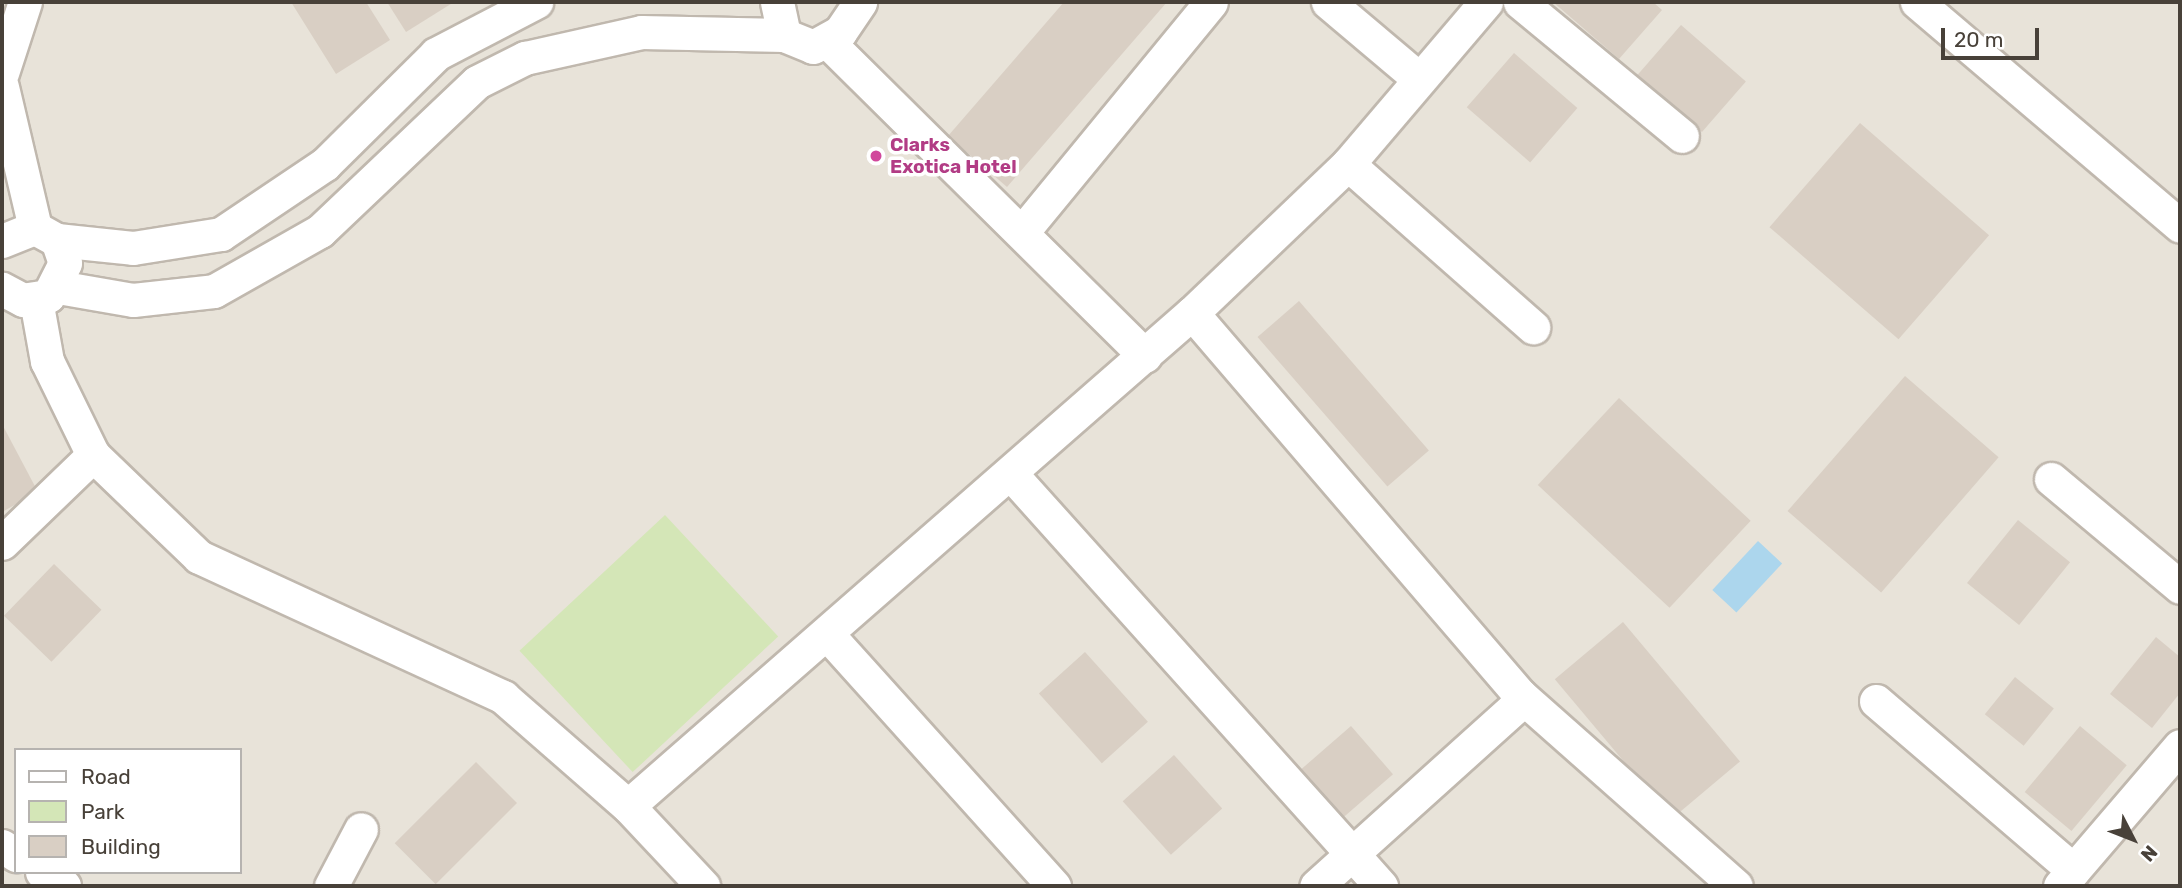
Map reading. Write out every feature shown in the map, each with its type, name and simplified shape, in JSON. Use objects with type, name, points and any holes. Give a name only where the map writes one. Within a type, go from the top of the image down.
[{"type":"street","points":[[2,73],[25,2]]},
{"type":"street","points":[[2,241],[46,234],[133,248],[232,229],[325,164],[417,70],[464,36],[536,2]]},
{"type":"street","points":[[777,2],[784,35]]},
{"type":"street","points":[[1023,231],[1211,2]]},
{"type":"street","points":[[1328,2],[1419,79]]},
{"type":"street","points":[[628,806],[828,635],[1192,313],[1348,164],[1486,2]]},
{"type":"street","points":[[1521,2],[1682,136]]},
{"type":"street","points":[[1917,2],[2180,226]]},
{"type":"street","points":[[2,289],[133,300],[214,291],[320,231],[491,72],[525,58],[640,32],[784,35],[804,46],[845,16],[1023,231],[1145,356]]},
{"type":"street","points":[[498,18],[525,58]]},
{"type":"street","points":[[464,36],[491,72]]},
{"type":"street","points":[[2,87],[46,234],[65,264],[47,294],[47,361],[93,455],[218,570],[503,696],[628,806],[703,886]]},
{"type":"street","points":[[1348,164],[1533,327]]},
{"type":"street","points":[[1192,313],[1520,695],[1736,886]]},
{"type":"street","points":[[2,543],[93,455]]},
{"type":"street","points":[[1011,474],[1349,854],[1381,886]]},
{"type":"street","points":[[2051,479],[2180,587]]},
{"type":"street","points":[[828,635],[1054,886]]},
{"type":"street","points":[[1316,886],[1514,708],[1520,695]]},
{"type":"street","points":[[1876,701],[2066,878],[2180,746]]},
{"type":"street","points":[[331,886],[361,829]]},
{"type":"street","points":[[45,874],[64,886]]},
{"type":"shaded area","points":[[2,2],[2180,2],[2180,886],[2,886]]},
{"type":"green space","points":[[665,515],[778,636],[633,772],[519,651]]},
{"type":"water","points":[[1758,541],[1782,564],[1736,613],[1712,590]]},
{"type":"building","points":[[291,2],[366,2],[390,40],[336,74]]},
{"type":"building","points":[[387,2],[454,2],[406,32]]},
{"type":"building","points":[[1064,2],[1167,2],[1007,187],[948,136]]},
{"type":"building","points":[[1553,2],[1653,2],[1662,10],[1619,59]]},
{"type":"building","points":[[1681,25],[1746,81],[1702,132],[1637,76]]},
{"type":"building","points":[[1514,53],[1577,108],[1530,162],[1467,107]]},
{"type":"building","points":[[1860,123],[1989,235],[1899,339],[1769,227]]},
{"type":"building","points":[[1299,301],[1429,450],[1387,487],[1257,337]]},
{"type":"building","points":[[1905,376],[1999,457],[1881,592],[1788,511]]},
{"type":"building","points":[[1619,398],[1751,521],[1669,608],[1538,485]]},
{"type":"building","points":[[2,424],[38,492],[2,512]]},
{"type":"building","points":[[2018,520],[2070,562],[2019,625],[1967,583]]},
{"type":"building","points":[[54,564],[101,610],[51,662],[4,616]]},
{"type":"building","points":[[1623,622],[1740,761],[1672,819],[1555,679]]},
{"type":"building","points":[[2156,637],[2180,657],[2180,693],[2152,728],[2110,694]]},
{"type":"building","points":[[1085,652],[1148,722],[1102,763],[1039,693]]},
{"type":"building","points":[[2015,677],[2054,708],[2024,746],[1985,714]]},
{"type":"building","points":[[1351,726],[1393,774],[1337,823],[1295,775]]},
{"type":"building","points":[[2080,726],[2127,765],[2071,831],[2025,792]]},
{"type":"building","points":[[1174,755],[1222,809],[1171,855],[1123,801]]},
{"type":"building","points":[[476,762],[517,803],[436,884],[395,843]]},
{"type":"place","name":"Clarks Exotica Hotel","points":[[876,156]]}]
